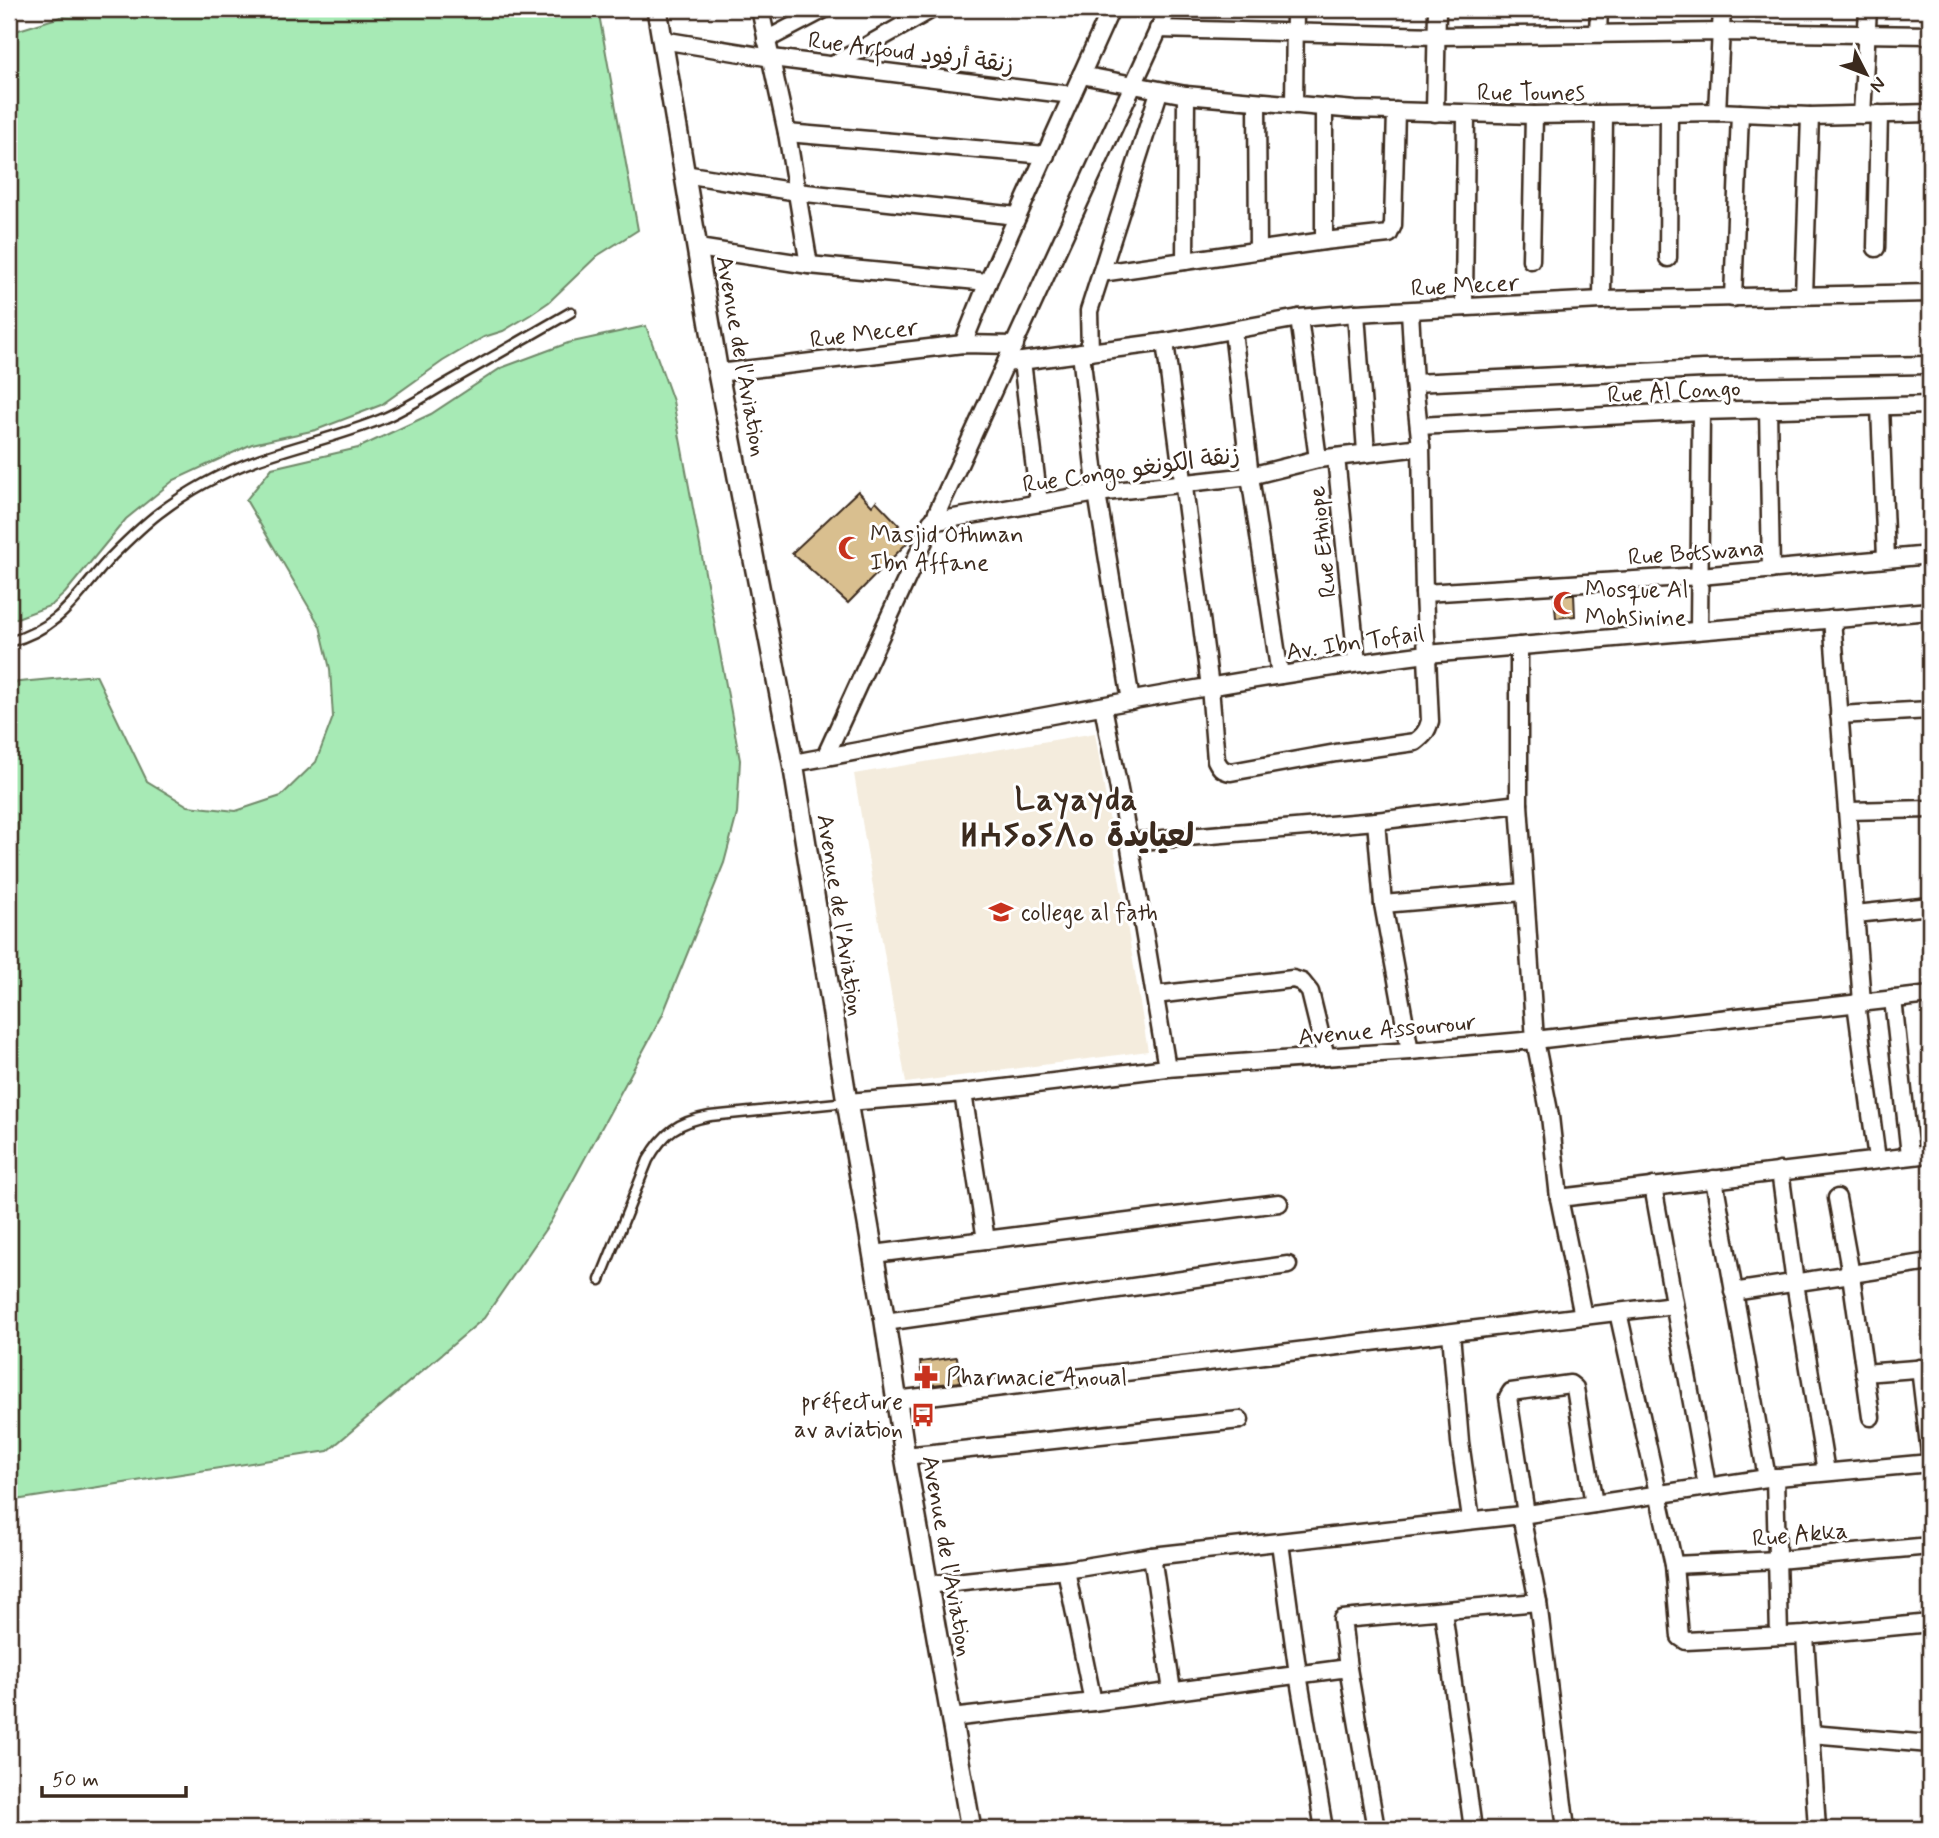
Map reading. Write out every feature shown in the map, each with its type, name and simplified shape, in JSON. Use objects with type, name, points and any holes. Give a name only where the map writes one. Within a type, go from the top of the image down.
[{"type":"street","name":"Avenue de l'Aviation","points":[[657,9],[718,373],[793,764],[905,1456],[971,1829]]},
{"type":"street","points":[[760,9],[787,133],[808,265]]},
{"type":"street","points":[[766,40],[825,9]]},
{"type":"street","points":[[832,65],[932,9]]},
{"type":"street","points":[[963,344],[1017,216],[1111,9]]},
{"type":"street","points":[[1040,503],[1014,362],[1014,345],[1168,9]]},
{"type":"street","points":[[1294,105],[1295,9]]},
{"type":"street","points":[[1435,113],[1437,9]]},
{"type":"street","points":[[1598,33],[1599,9]]},
{"type":"street","points":[[1717,112],[1722,9]]},
{"type":"street","points":[[1862,115],[1868,9]]},
{"type":"street","points":[[1158,29],[1437,36],[1722,32],[1930,35]]},
{"type":"street","name":"Rue Arfoud زنقة أرفود","points":[[662,40],[772,58],[1073,95]]},
{"type":"street","points":[[1081,75],[1134,85]]},
{"type":"street","name":"Rue Tounes","points":[[1134,85],[1159,92],[1257,102],[1435,113],[1534,115],[1717,112],[1810,116],[1930,113]]},
{"type":"street","points":[[1131,701],[1097,493],[1086,353],[1089,311],[1159,92]]},
{"type":"street","points":[[1185,261],[1186,95]]},
{"type":"street","points":[[1257,102],[1258,250]]},
{"type":"street","points":[[1324,108],[1324,241]]},
{"type":"street","points":[[1101,273],[1392,232],[1396,111]]},
{"type":"street","points":[[1733,298],[1740,113]]},
{"type":"street","points":[[1464,307],[1466,114]]},
{"type":"street","points":[[1602,300],[1604,114]]},
{"type":"street","points":[[1668,258],[1669,114]]},
{"type":"street","points":[[1876,248],[1879,114]]},
{"type":"street","points":[[1531,260],[1534,115]]},
{"type":"street","points":[[1804,296],[1810,116]]},
{"type":"street","points":[[787,133],[1046,155]]},
{"type":"street","points":[[684,174],[797,192],[1017,216]]},
{"type":"street","points":[[698,248],[808,265],[988,282]]},
{"type":"street","name":"Rue Mecer","points":[[1014,362],[1165,342],[1299,318],[1356,313],[1602,300],[1930,293]]},
{"type":"street","points":[[1165,342],[1210,687],[1216,760],[1220,767],[1231,772],[1415,742],[1423,737],[1430,722],[1421,447],[1413,383],[1410,311]]},
{"type":"street","points":[[1356,313],[1366,452]]},
{"type":"street","points":[[1299,318],[1318,459]]},
{"type":"street","points":[[1233,331],[1250,476],[1280,675]]},
{"type":"street","name":"Rue Mecer","points":[[718,373],[963,344],[1014,345]]},
{"type":"street","points":[[825,757],[931,522],[1014,362]]},
{"type":"street","points":[[1413,383],[1691,370],[1930,365]]},
{"type":"street","name":"Rue Al Congo","points":[[1419,426],[1702,411],[1930,405]]},
{"type":"street","points":[[1880,408],[1885,558]]},
{"type":"street","points":[[1768,409],[1771,570]]},
{"type":"street","points":[[1699,630],[1702,411]]},
{"type":"street","name":"Rue Congo زنقة الكونغو","points":[[931,522],[1097,493],[1250,476],[1318,459],[1421,447]]},
{"type":"street","name":"Rue Ethiope","points":[[1336,457],[1357,663]]},
{"type":"street","name":"Rue Botswana","points":[[1424,593],[1700,576],[1930,555]]},
{"type":"street","name":"Av. Ibn Tofail","points":[[793,764],[1103,706],[1357,663],[1427,654],[1930,611]]},
{"type":"street","points":[[1832,620],[1856,914],[1859,1002],[1877,1159]]},
{"type":"street","points":[[1519,646],[1519,804],[1535,1040],[1550,1116],[1559,1198],[1583,1316]]},
{"type":"street","points":[[1103,706],[1167,1068]]},
{"type":"street","points":[[1839,715],[1930,710]]},
{"type":"street","points":[[1129,842],[1376,821],[1519,804]]},
{"type":"street","points":[[1848,811],[1930,809]]},
{"type":"street","points":[[1376,821],[1383,904],[1410,1051]]},
{"type":"street","points":[[1383,904],[1524,892]]},
{"type":"street","points":[[1856,914],[1930,906]]},
{"type":"street","points":[[1155,995],[1293,979],[1302,982],[1310,992],[1326,1057]]},
{"type":"street","name":"Avenue Assourour","points":[[847,1102],[963,1093],[1167,1068],[1535,1040],[1930,995]]},
{"type":"street","points":[[1893,999],[1910,1155]]},
{"type":"street","points":[[963,1093],[986,1240]]},
{"type":"street","points":[[1559,1198],[1930,1154]]},
{"type":"street","points":[[1780,1171],[1826,1472]]},
{"type":"street","points":[[1714,1179],[1733,1292],[1771,1478],[1778,1560],[1779,1636]]},
{"type":"street","points":[[1653,1186],[1707,1486]]},
{"type":"street","points":[[1837,1198],[1871,1417]]},
{"type":"street","points":[[874,1254],[1279,1203]]},
{"type":"street","points":[[1733,1292],[1930,1262]]},
{"type":"street","points":[[885,1322],[1288,1265]]},
{"type":"street","points":[[896,1400],[1674,1305]]},
{"type":"street","points":[[1618,1312],[1674,1565],[1679,1633],[1683,1640],[1805,1635],[1930,1623]]},
{"type":"street","points":[[1451,1333],[1460,1442],[1471,1519]]},
{"type":"street","points":[[1864,1373],[1925,1368],[1930,1454]]},
{"type":"street","points":[[1566,1829],[1538,1602],[1508,1399],[1511,1392],[1567,1385],[1575,1388],[1594,1504]]},
{"type":"street","points":[[905,1456],[1240,1420]]},
{"type":"street","points":[[928,1585],[1066,1570],[1152,1556],[1434,1526],[1771,1478],[1930,1463]]},
{"type":"street","points":[[1280,1543],[1298,1674],[1324,1829]]},
{"type":"street","name":"Rue Akka","points":[[1674,1565],[1778,1560],[1930,1546]]},
{"type":"street","points":[[1152,1556],[1172,1691]]},
{"type":"street","points":[[1066,1570],[1093,1702]]},
{"type":"street","points":[[1376,1829],[1342,1619],[1538,1602]]},
{"type":"street","points":[[1443,1611],[1473,1829]]},
{"type":"street","points":[[1805,1635],[1816,1829]]},
{"type":"street","points":[[951,1718],[1348,1668]]},
{"type":"street","points":[[1811,1734],[1930,1744]]},
{"type":"lane","points":[[9,642],[32,634],[60,617],[134,534],[159,513],[208,481],[258,459],[354,431],[386,417],[570,312]]},
{"type":"lane","points":[[600,1280],[648,1160],[658,1143],[673,1129],[690,1120],[710,1116],[847,1102]]},
{"type":"shaded area","name":"college al fath","points":[[1095,733],[1148,1051],[906,1083],[854,774]]},
{"type":"green space","points":[[86,9],[598,9],[638,230],[597,256],[549,302],[530,315],[443,361],[381,405],[316,430],[252,444],[174,480],[126,519],[52,605],[9,621],[9,33]]},
{"type":"green space","points":[[646,326],[673,401],[740,760],[737,814],[724,863],[662,1016],[551,1221],[484,1318],[328,1451],[9,1501],[9,683],[96,675],[147,781],[188,806],[236,811],[281,796],[316,762],[333,717],[330,669],[320,626],[246,500],[272,468],[358,448],[431,414],[501,368],[568,343]]},
{"type":"building","name":"Masjid Othman Ibn Affane","points":[[858,491],[872,506],[876,501],[899,525],[894,530],[907,543],[848,603],[792,553]]},
{"type":"building","name":"Mosque Al Mohsinine","points":[[1574,594],[1575,616],[1556,618],[1554,595]]},
{"type":"building","points":[[957,1357],[960,1382],[923,1386],[920,1362]]},
{"type":"place","name":"Masjid Othman Ibn Affane","points":[[850,548]]},
{"type":"place","name":"Mosque Al Mohsinine","points":[[1565,603]]},
{"type":"place","name":"college al fath","points":[[1001,912]]},
{"type":"place","name":"Pharmacie Anoual","points":[[926,1377]]},
{"type":"place","name":"préfecture av aviation","points":[[923,1415]]},
{"type":"district","name":"Layayda ⵍⵄⵢⴰⵢⴷⴰ لعيايدة","points":[[1077,816]]}]
